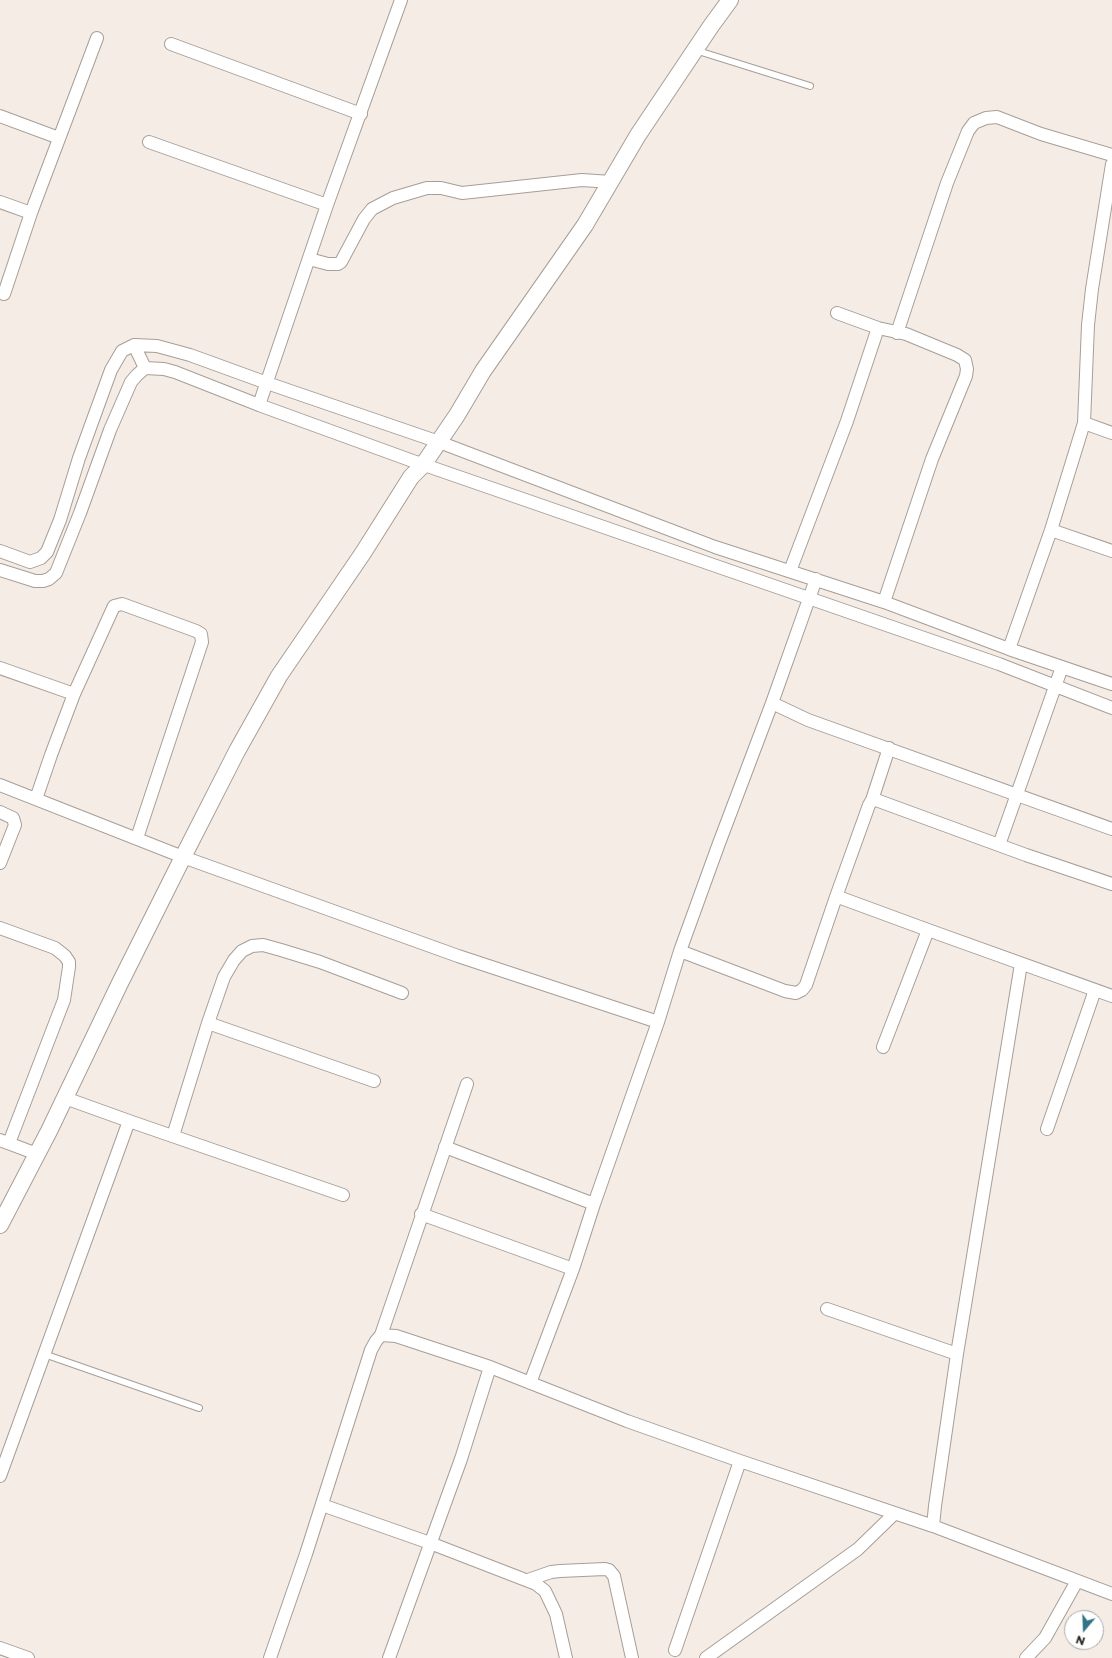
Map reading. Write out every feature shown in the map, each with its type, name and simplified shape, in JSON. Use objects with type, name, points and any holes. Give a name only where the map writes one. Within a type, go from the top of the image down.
[{"type":"street","points":[[258,405],[267,383],[327,205],[401,0]]},
{"type":"street","points":[[0,1225],[65,1098],[183,857],[237,751],[279,676],[411,478],[423,465],[457,415],[482,371],[585,225],[638,135],[694,50],[730,0]]},
{"type":"street","points":[[4,294],[31,213],[97,38]]},
{"type":"street","points":[[171,44],[361,114]]},
{"type":"street","points":[[0,116],[59,138]]},
{"type":"street","points":[[897,333],[947,183],[968,131],[974,123],[986,118],[997,117],[1041,134],[1112,155]]},
{"type":"street","points":[[149,142],[327,205]]},
{"type":"street","points":[[1009,649],[1051,530],[1084,423],[1088,325],[1092,289],[1112,164]]},
{"type":"street","points":[[309,259],[328,264],[338,264],[341,262],[361,225],[372,209],[393,198],[427,188],[441,188],[462,193],[582,180],[610,182]]},
{"type":"street","points":[[0,202],[31,213]]},
{"type":"street","points":[[837,314],[878,328],[906,334],[957,355],[965,360],[967,369],[966,376],[932,459],[884,602]]},
{"type":"street","points":[[790,571],[847,421],[878,328]]},
{"type":"street","points":[[134,345],[145,368]]},
{"type":"street","points":[[0,551],[30,562],[41,558],[47,552],[60,520],[79,458],[111,370],[122,351],[134,345],[157,346],[190,355],[439,442],[715,547],[884,602],[1009,649],[1112,684]]},
{"type":"street","points":[[0,570],[35,581],[50,579],[56,573],[80,513],[110,430],[131,382],[137,374],[145,368],[164,369],[423,465],[1000,664],[1112,708]]},
{"type":"street","points":[[1084,423],[1112,433]]},
{"type":"street","points":[[1051,530],[1112,551]]},
{"type":"street","points":[[41,558],[50,579]]},
{"type":"street","points":[[530,1383],[573,1269],[594,1204],[658,1022],[680,951],[772,703],[816,579]]},
{"type":"street","points":[[36,799],[74,694],[114,606],[122,604],[201,634],[202,642],[137,838]]},
{"type":"street","points":[[999,845],[1062,667]]},
{"type":"street","points":[[0,668],[74,694]]},
{"type":"street","points":[[772,703],[808,720],[1112,829]]},
{"type":"street","points":[[680,951],[785,991],[796,993],[802,990],[806,985],[889,748]]},
{"type":"street","points":[[0,785],[183,857],[458,956],[658,1022]]},
{"type":"street","points":[[872,800],[882,800],[999,845],[1112,884]]},
{"type":"street","points":[[0,812],[13,818],[15,825],[0,863]]},
{"type":"street","points":[[837,894],[841,898],[1112,996]]},
{"type":"street","points":[[0,928],[55,948],[65,956],[70,967],[64,1000],[5,1142],[37,1154]]},
{"type":"street","points":[[883,1047],[928,930]]},
{"type":"street","points":[[173,1136],[224,977],[234,960],[242,951],[252,946],[263,945],[320,962],[402,993]]},
{"type":"street","points":[[933,1526],[957,1354],[1021,964]]},
{"type":"street","points":[[1046,1129],[1095,990]]},
{"type":"street","points":[[208,1023],[374,1081]]},
{"type":"street","points":[[270,1658],[286,1615],[371,1350],[381,1335],[421,1214],[467,1084]]},
{"type":"street","points":[[65,1098],[343,1195]]},
{"type":"street","points":[[0,1476],[129,1121]]},
{"type":"street","points":[[444,1147],[594,1204]]},
{"type":"street","points":[[421,1214],[573,1269]]},
{"type":"street","points":[[827,1309],[957,1354]]},
{"type":"street","points":[[381,1335],[402,1338],[490,1367],[627,1420],[740,1461],[933,1526],[1112,1594]]},
{"type":"street","points":[[390,1658],[461,1459],[490,1367]]},
{"type":"street","points":[[675,1650],[740,1461]]},
{"type":"street","points":[[322,1505],[430,1543],[528,1580],[545,1591],[550,1600],[556,1614],[566,1658]]},
{"type":"street","points":[[706,1658],[858,1549],[894,1514]]},
{"type":"street","points":[[528,1580],[551,1572],[609,1570],[614,1576],[632,1658]]},
{"type":"street","points":[[1026,1658],[1045,1638],[1077,1581]]},
{"type":"street","points":[[0,1648],[28,1658]]},
{"type":"lane","points":[[694,50],[810,86]]},
{"type":"lane","points":[[44,1354],[199,1408]]}]
